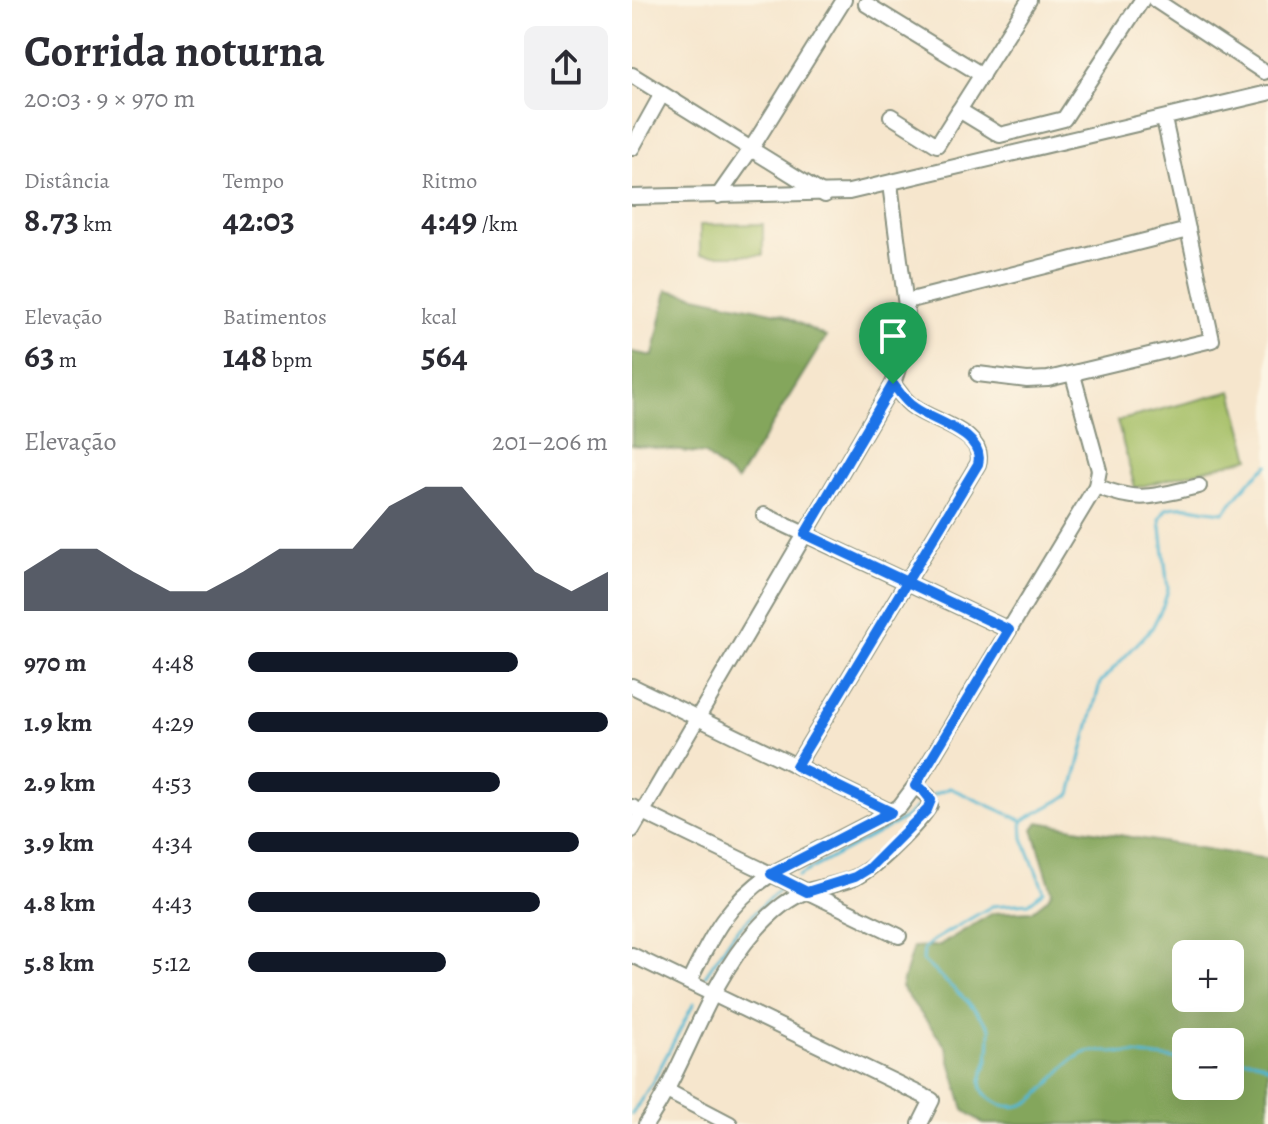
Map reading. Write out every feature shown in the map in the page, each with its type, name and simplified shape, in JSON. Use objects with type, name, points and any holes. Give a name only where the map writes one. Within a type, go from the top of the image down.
[{"type":"street","points":[[718,196],[844,0]]},
{"type":"street","points":[[891,116],[937,145],[1029,0]]},
{"type":"street","points":[[959,110],[1000,135],[1064,119],[1142,0]]},
{"type":"street","points":[[1155,0],[1264,72]]},
{"type":"street","points":[[866,4],[982,75]]},
{"type":"street","points":[[632,75],[825,195]]},
{"type":"street","points":[[632,197],[825,195],[890,184],[1268,93]]},
{"type":"street","points":[[632,148],[662,94]]},
{"type":"street","points":[[978,374],[1027,380],[1073,375],[1212,340],[1164,119]]},
{"type":"street","points":[[632,830],[637,809],[698,718],[893,384],[907,341],[907,301],[890,184]]},
{"type":"street","points":[[907,301],[1188,230]]},
{"type":"street","points":[[689,982],[726,912],[754,886],[771,874],[891,812],[900,806],[915,786],[1096,486],[1099,470],[1073,375]]},
{"type":"street","points":[[796,766],[981,455],[973,442],[916,410],[893,384]]},
{"type":"street","points":[[1096,486],[1136,498],[1199,486]]},
{"type":"street","points":[[764,515],[1009,630]]},
{"type":"street","points":[[632,686],[891,812]]},
{"type":"street","points":[[646,1124],[667,1091],[713,994],[754,932],[787,902],[807,892],[855,877],[886,854],[930,805],[928,796],[915,786]]},
{"type":"street","points":[[637,809],[899,936]]},
{"type":"street","points":[[632,955],[932,1100],[920,1124]]},
{"type":"street","points":[[667,1091],[730,1124]]},
{"type":"green space","points":[[763,224],[763,255],[700,255],[700,225]]},
{"type":"green space","points":[[667,290],[782,314],[826,337],[737,481],[705,454],[632,445],[632,352],[653,356]]},
{"type":"green space","points":[[1232,391],[1250,458],[1135,488],[1117,421]]},
{"type":"green space","points":[[1038,822],[1268,859],[1268,1124],[984,1124],[964,1110],[946,1047],[901,987],[913,947],[938,946],[993,913],[1032,911],[1052,891],[1033,829]]},
{"type":"waterway","points":[[1172,1059],[1088,1052],[1065,1067],[1045,1089],[1024,1105],[1010,1107],[995,1102],[985,1094],[981,1082],[989,1055],[990,1028],[967,1001],[923,961],[924,948],[992,906],[1029,903],[1044,891],[1023,838],[1022,821],[1071,794],[1100,683],[1152,628],[1163,606],[1168,590],[1160,519],[1166,509],[1173,507],[1224,512],[1268,465]]},
{"type":"waterway","points":[[933,795],[950,788],[1021,820]]},
{"type":"waterway","points":[[798,876],[904,819],[916,808]]},
{"type":"waterway","points":[[705,976],[734,933],[779,889]]},
{"type":"waterway","points":[[632,1114],[694,1003]]},
{"type":"waterway","points":[[1244,1061],[1259,1062],[1268,1067]]},
{"type":"route","points":[[893,384],[805,534],[907,582],[1009,630],[915,786],[931,800],[927,810],[868,869],[855,877],[807,892],[771,874],[891,812],[796,766],[907,582],[978,464],[981,455],[979,448],[964,435],[916,410],[893,384]]}]
